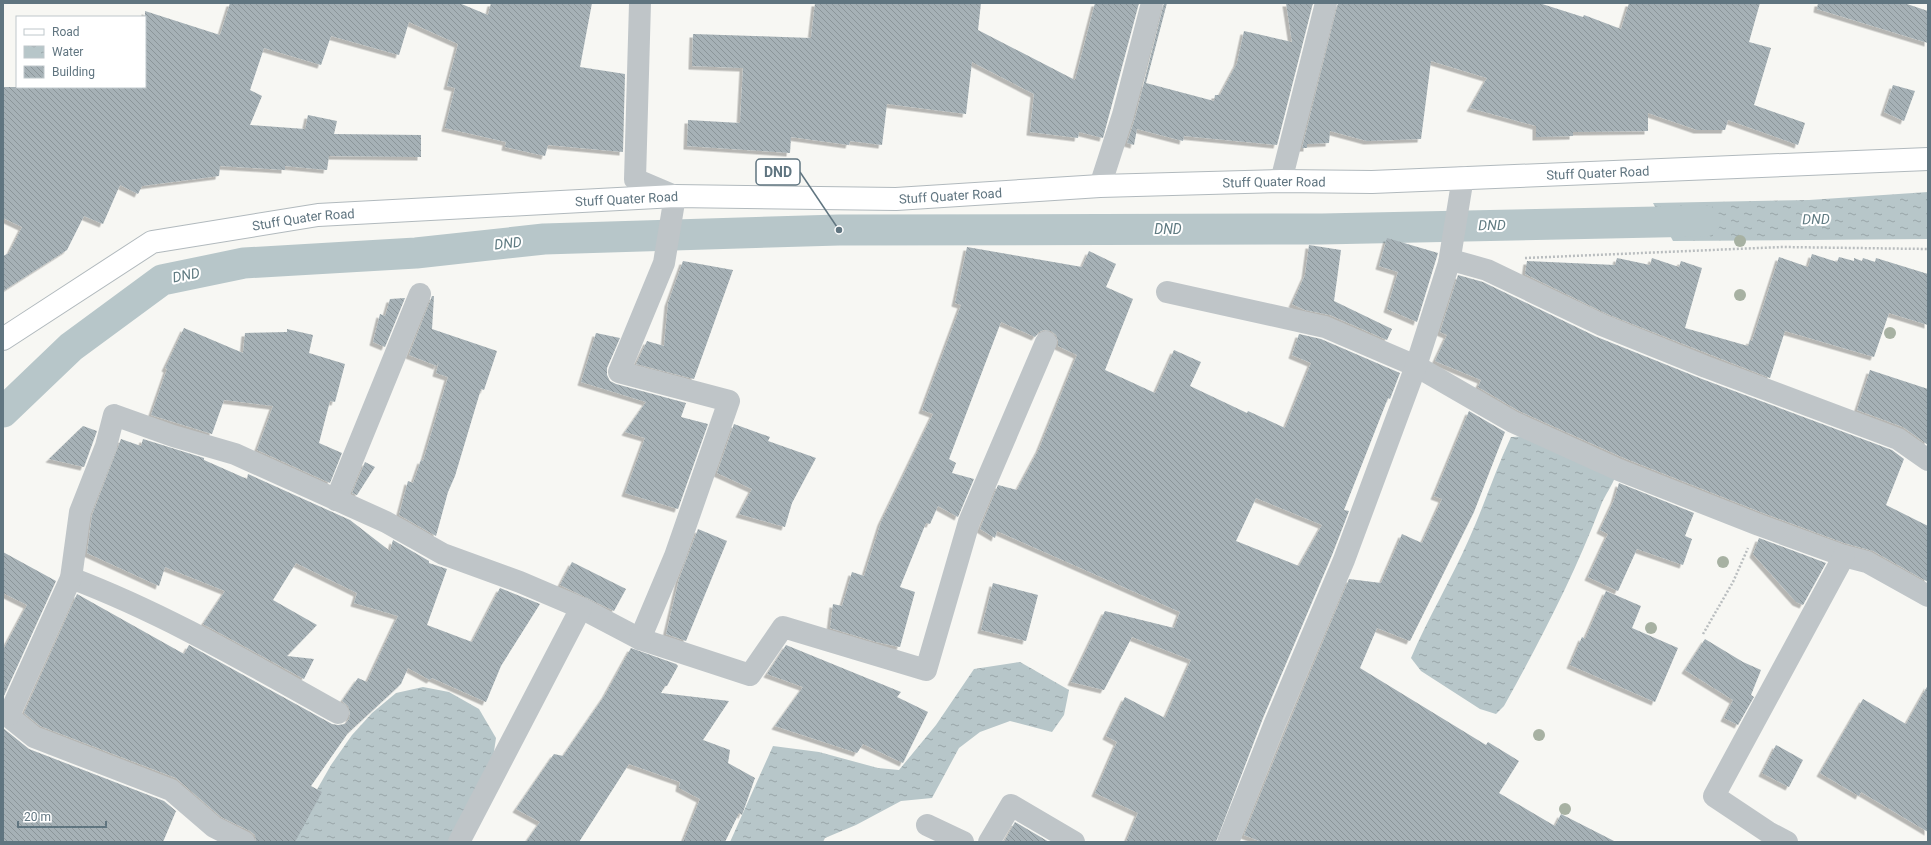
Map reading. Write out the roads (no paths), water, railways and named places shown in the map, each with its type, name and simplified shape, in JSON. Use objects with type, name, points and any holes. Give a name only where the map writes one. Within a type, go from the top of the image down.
[{"type":"street","points":[[640,3],[636,179],[674,197],[664,263],[619,372],[729,401],[675,556],[640,639]]},
{"type":"street","points":[[1100,186],[1123,115],[1152,3]]},
{"type":"street","points":[[1281,182],[1326,3]]},
{"type":"street","name":"Stuff Quater Road","points":[[3,339],[152,242],[318,215],[674,197],[896,199],[1100,186],[1281,182],[1372,182],[1463,177],[1928,159]]},
{"type":"street","points":[[1228,842],[1278,716],[1344,560],[1416,366],[1449,263],[1463,177]]},
{"type":"street","points":[[1449,263],[1455,261],[1487,270],[1602,325],[1684,358],[1898,439],[1928,460]]},
{"type":"street","points":[[1167,292],[1325,327],[1416,366],[1513,422],[1618,470],[1759,525],[1844,556],[1867,562],[1928,596]]},
{"type":"street","points":[[336,500],[420,294]]},
{"type":"street","points":[[244,842],[214,827],[172,790],[34,737],[6,714],[71,578],[80,512],[106,446],[114,415],[173,436],[235,454],[386,522],[443,554],[520,582],[581,608],[640,639],[750,674],[783,627],[926,670],[969,522],[1046,342]]},
{"type":"street","points":[[1787,842],[1768,832],[1714,796],[1844,556]]},
{"type":"street","points":[[71,578],[112,593],[167,618],[338,713]]},
{"type":"street","points":[[459,842],[581,608]]},
{"type":"street","points":[[989,842],[1011,805],[1074,842]]},
{"type":"street","points":[[927,825],[963,842]]},
{"type":"water","points":[[1928,192],[1928,239],[1673,241],[1653,203],[1809,200]]},
{"type":"water","points":[[1530,436],[1616,475],[1603,501],[1580,556],[1531,657],[1504,706],[1496,714],[1480,709],[1421,671],[1411,658],[1469,539],[1511,437]]},
{"type":"water","points":[[1020,662],[1069,690],[1064,715],[1052,732],[1010,721],[980,732],[959,748],[932,798],[901,801],[856,825],[825,838],[823,842],[730,842],[773,746],[819,752],[878,768],[899,770],[936,725],[974,669]]},
{"type":"water","points":[[423,687],[449,692],[479,709],[496,738],[492,765],[454,842],[287,842],[331,765],[352,735],[372,713],[396,693]]},
{"type":"waterway","name":"DND","points":[[3,412],[71,347],[162,280],[244,263],[416,253],[544,239],[839,230],[1322,229],[1705,221]]},
{"type":"place","name":"DND","points":[[839,230]]}]
